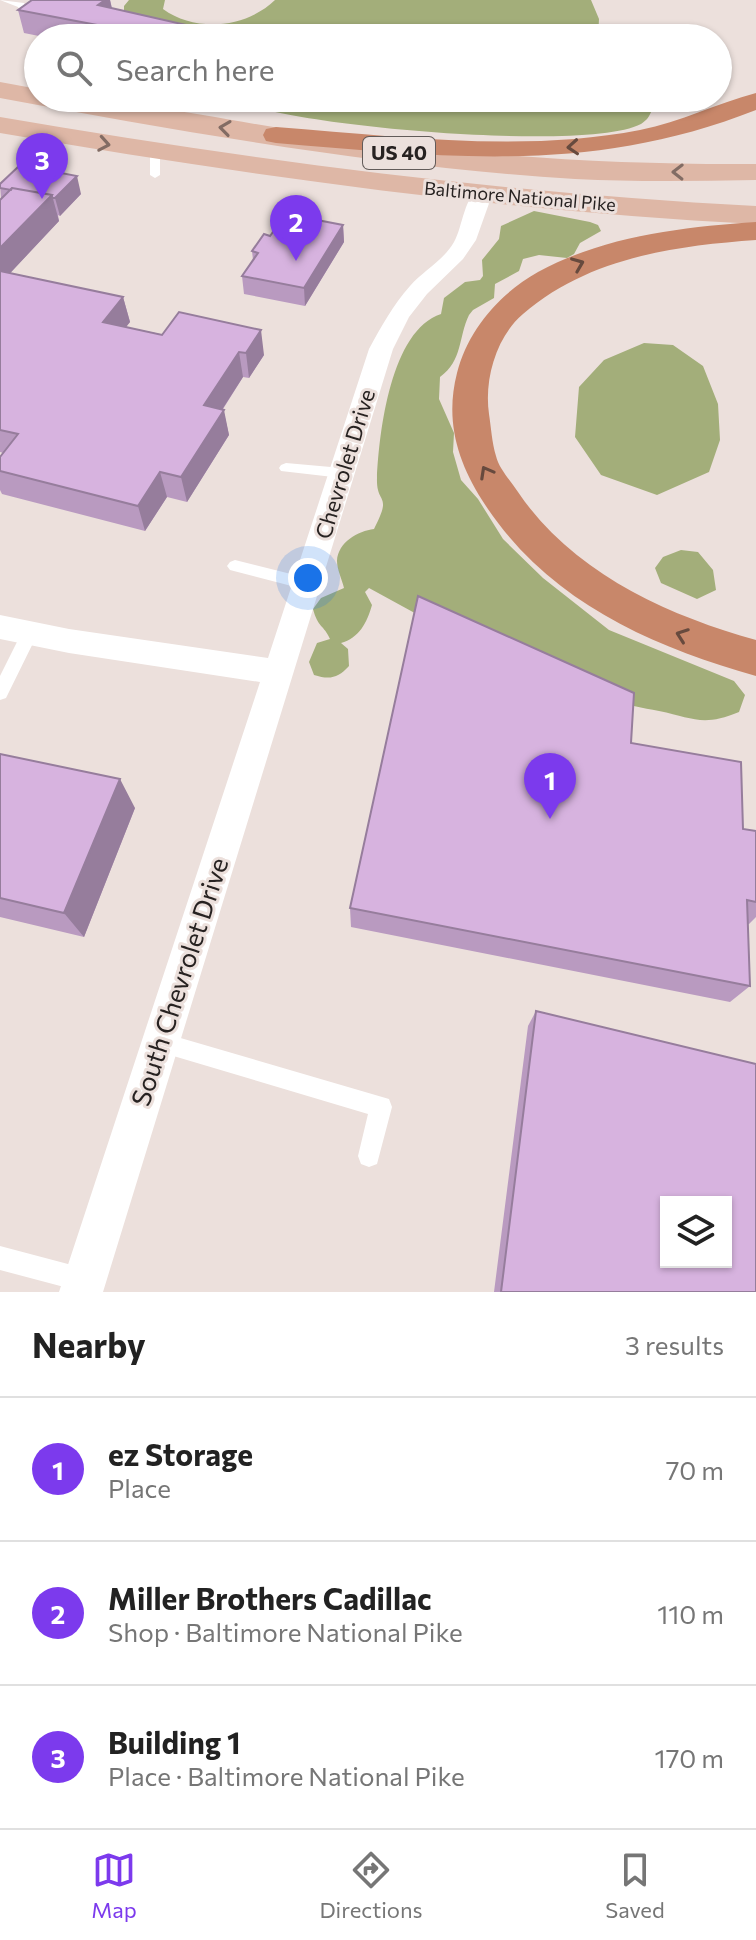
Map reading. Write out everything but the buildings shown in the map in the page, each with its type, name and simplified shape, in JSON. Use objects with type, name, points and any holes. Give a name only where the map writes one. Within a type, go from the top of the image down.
[{"type":"highway","points":[[732,112],[756,101]]},
{"type":"highway","points":[[276,135],[458,149],[565,148],[659,135],[702,125],[731,112]]},
{"type":"highway","points":[[756,231],[672,239],[623,249],[549,277],[517,301],[496,325],[479,354],[468,387],[477,458],[501,500],[529,535],[566,568],[612,600],[668,630],[756,658]]},
{"type":"main road","points":[[0,90],[24,94]]},
{"type":"main road","points":[[0,104],[24,106]]},
{"type":"main road","points":[[81,112],[172,121]]},
{"type":"main road","name":"Baltimore National Pike","points":[[122,112],[522,167],[756,172]]},
{"type":"main road","name":"Baltimore National Pike","points":[[0,125],[58,136],[155,163],[260,169],[482,195],[756,215]]},
{"type":"street","name":"Chevrolet Drive","points":[[279,672],[381,349],[412,298],[456,255],[466,240],[482,195]]},
{"type":"street","points":[[0,627],[279,672]]},
{"type":"street","name":"South Chevrolet Drive","points":[[82,1286],[279,672]]},
{"type":"lane","points":[[3,0],[21,5],[25,12]]},
{"type":"lane","points":[[24,169],[58,136]]},
{"type":"lane","points":[[286,468],[342,473]]},
{"type":"lane","points":[[235,566],[307,584]]},
{"type":"lane","points":[[0,693],[30,633]]},
{"type":"lane","points":[[160,1042],[381,1107],[369,1156]]},
{"type":"lane","points":[[0,1258],[82,1286]]},
{"type":"green space","points":[[129,0],[165,0],[163,9],[176,17],[205,24],[136,24],[124,19],[124,6]]},
{"type":"green space","points":[[275,0],[591,0],[599,24],[220,24],[250,17]]},
{"type":"green space","points":[[277,112],[651,112],[641,124],[611,132],[564,136],[442,133],[320,120]]},
{"type":"green space","points":[[534,211],[590,222],[598,225],[601,231],[580,243],[574,254],[567,258],[539,255],[523,259],[519,271],[495,284],[494,298],[469,315],[453,363],[440,377],[439,399],[454,433],[453,452],[461,480],[478,499],[503,539],[543,578],[609,630],[734,681],[745,695],[739,712],[727,717],[698,720],[617,701],[422,617],[369,588],[365,592],[372,605],[365,624],[357,634],[341,643],[348,649],[349,666],[333,677],[325,677],[314,675],[309,662],[317,643],[330,639],[313,609],[321,598],[344,588],[337,564],[338,554],[345,543],[356,535],[374,529],[382,509],[377,487],[381,435],[399,361],[410,340],[424,324],[441,314],[444,298],[465,282],[480,280],[483,276],[482,260],[499,239],[501,226]]},
{"type":"green space","points":[[644,343],[673,345],[703,366],[718,404],[720,440],[709,472],[657,495],[601,475],[575,437],[579,387],[604,360]]},
{"type":"green space","points":[[681,550],[698,552],[713,570],[716,590],[697,599],[661,583],[655,568],[663,557]]},
{"type":"place","name":"Building 1","points":[[42,199]]},
{"type":"place","name":"Miller Brothers Cadillac","points":[[296,261]]},
{"type":"place","name":"ez Storage","points":[[550,819]]}]
